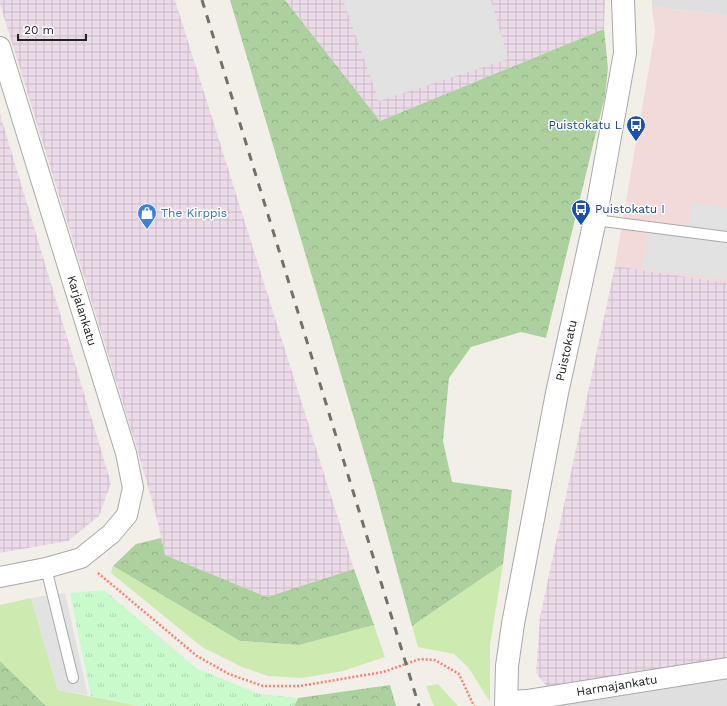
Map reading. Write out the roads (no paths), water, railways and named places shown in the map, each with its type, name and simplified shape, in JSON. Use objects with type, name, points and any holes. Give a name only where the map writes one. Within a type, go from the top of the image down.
[{"type":"street","name":"Puistokatu","points":[[506,703],[507,666],[515,616],[557,393],[595,220],[624,53],[623,0]]},
{"type":"street","name":"Karjalankatu","points":[[0,47],[126,453],[133,488],[127,515],[111,534],[80,558],[46,568]]},
{"type":"street","points":[[0,577],[46,568]]},
{"type":"street","name":"Harmajankatu","points":[[506,703],[727,668]]},
{"type":"lane","points":[[595,220],[727,237]]},
{"type":"lane","points":[[46,568],[73,678]]},
{"type":"railway","points":[[202,0],[419,706]]},
{"type":"place","name":"Puistokatu L","points":[[636,142]]},
{"type":"place","name":"Puistokatu I","points":[[581,226]]},
{"type":"place","name":"The Kirppis","points":[[147,230]]}]
